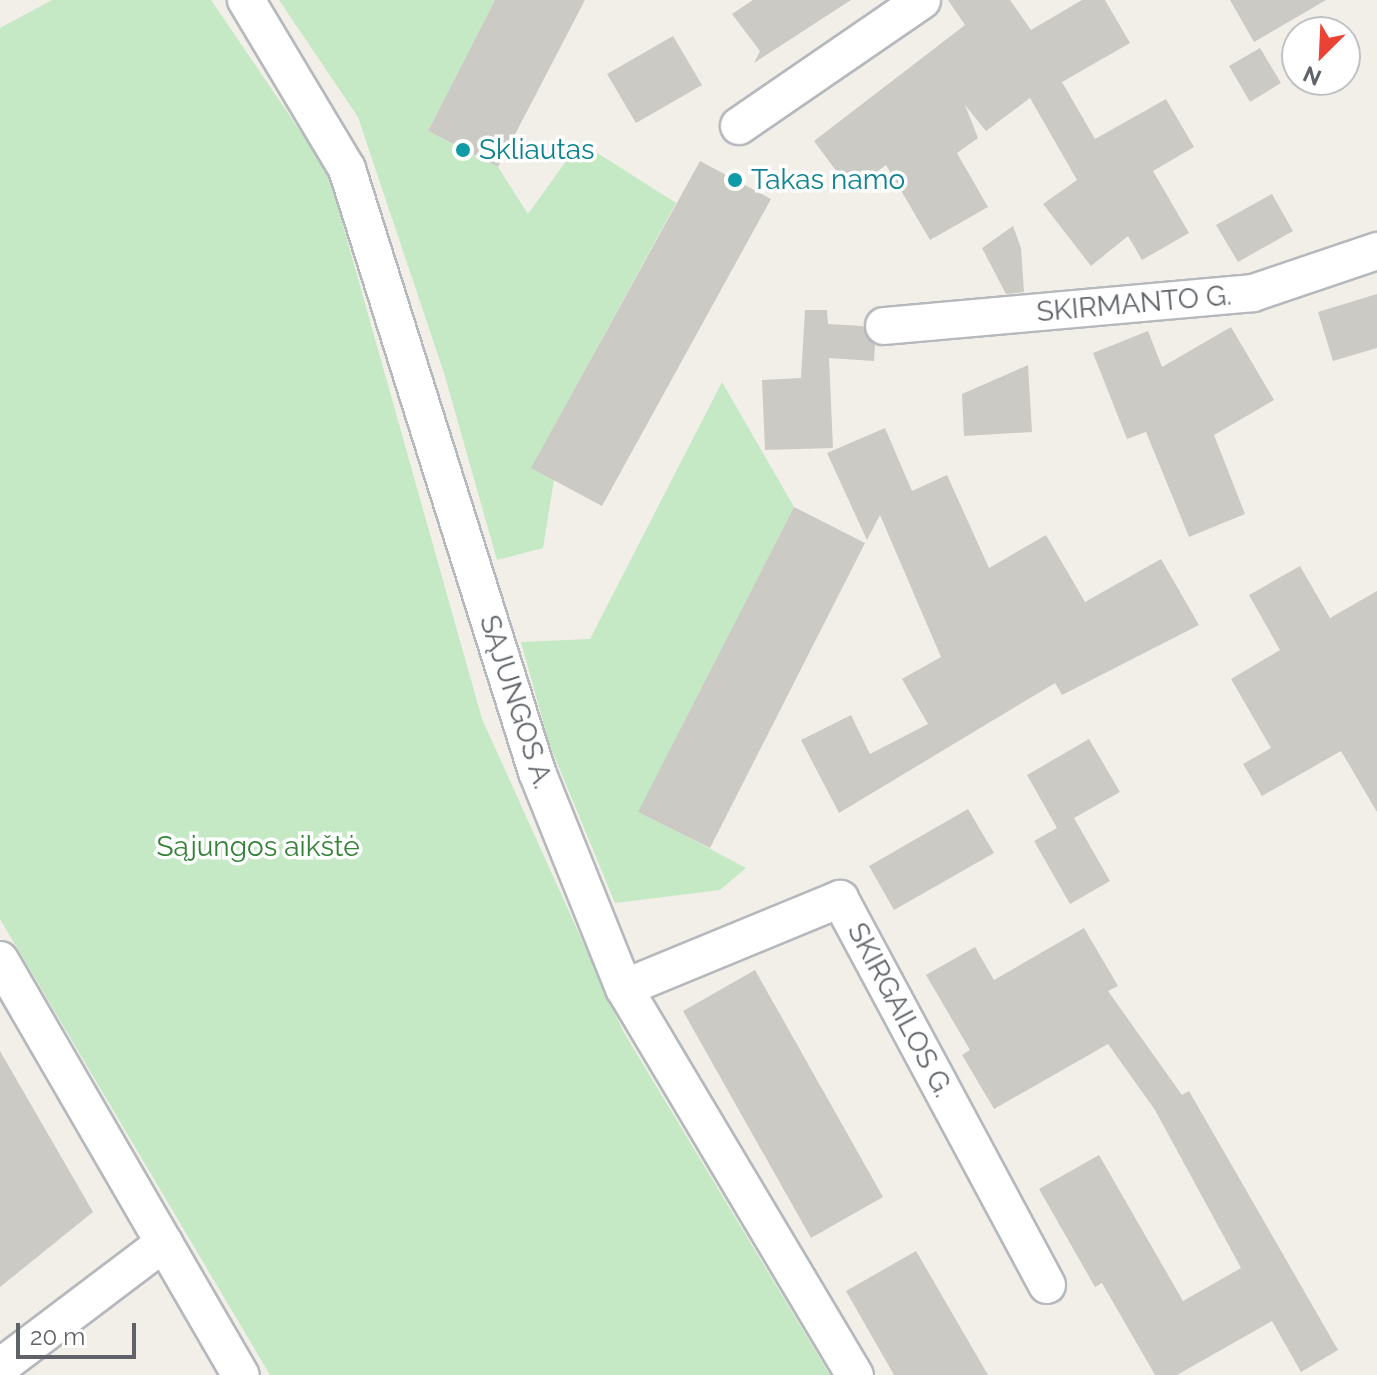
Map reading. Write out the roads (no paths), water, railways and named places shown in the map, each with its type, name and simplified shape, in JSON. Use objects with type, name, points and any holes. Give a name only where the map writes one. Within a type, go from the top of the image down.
[{"type":"street","name":"SĄJUNGOS A.","points":[[246,0],[347,169],[537,772],[624,988],[855,1375]]},
{"type":"street","points":[[739,126],[922,0]]},
{"type":"street","name":"SKIRMANTO G.","points":[[884,326],[1253,293],[1377,251]]},
{"type":"street","name":"SKIRGAILOS G.","points":[[624,988],[840,899],[1047,1285]]},
{"type":"street","points":[[0,960],[241,1375]]},
{"type":"street","points":[[0,1367],[164,1243]]},
{"type":"place","name":"Skliautas","points":[[463,150]]},
{"type":"place","name":"Takas namo","points":[[735,180]]},
{"type":"park label","name":"Sąjungos aikštė","points":[[258,847]]}]
